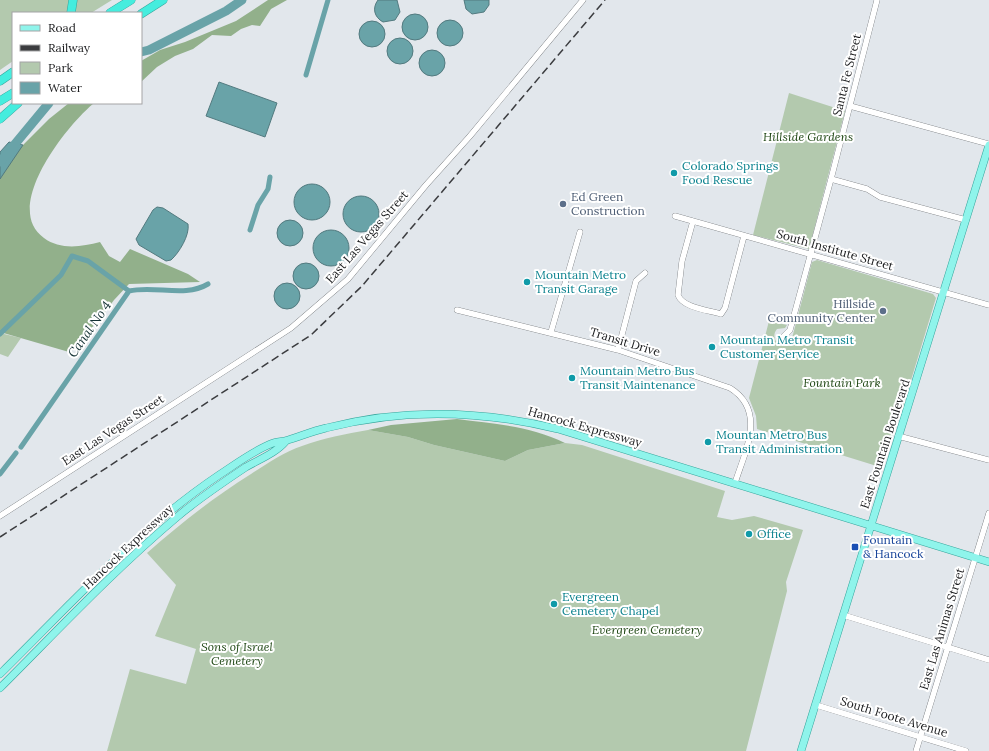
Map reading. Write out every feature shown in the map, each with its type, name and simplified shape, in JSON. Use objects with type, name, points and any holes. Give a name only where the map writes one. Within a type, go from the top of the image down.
[{"type":"highway","points":[[71,12],[73,0]]},
{"type":"highway","points":[[112,12],[131,0]]},
{"type":"highway","points":[[142,13],[163,0]]},
{"type":"highway","points":[[0,82],[12,73]]},
{"type":"highway","points":[[0,82],[12,76]]},
{"type":"highway","points":[[0,101],[12,94]]},
{"type":"highway","points":[[0,119],[17,104]]},
{"type":"main road","name":"East Fountain Boulevard","points":[[801,751],[989,144]]},
{"type":"main road","name":"Hancock Expressway","points":[[0,674],[143,534],[171,510],[241,460],[274,443],[286,441],[326,427],[375,418],[421,413],[462,413],[512,418],[558,429],[989,562]]},
{"type":"main road","name":"Hancock Expressway","points":[[0,688],[112,577],[177,517],[246,468],[279,449],[286,441]]},
{"type":"street","name":"East Las Vegas Street","points":[[0,516],[291,328],[326,300],[348,279],[583,0]]},
{"type":"street","name":"Santa Fe Street","points":[[783,337],[790,330],[877,0]]},
{"type":"street","points":[[850,106],[989,144]]},
{"type":"street","points":[[831,179],[867,189],[880,197],[966,220]]},
{"type":"street","name":"South Institute Street","points":[[675,216],[989,305]]},
{"type":"street","points":[[693,222],[682,260],[678,295],[680,300],[688,305],[721,314],[725,308],[744,236]]},
{"type":"street","points":[[551,332],[580,232]]},
{"type":"street","points":[[618,350],[636,281],[644,273]]},
{"type":"street","name":"Transit Drive","points":[[457,310],[540,332],[551,332],[618,350],[722,384],[737,392],[742,397],[749,411],[751,428],[735,483]]},
{"type":"street","points":[[898,436],[989,460]]},
{"type":"street","name":"East Las Animas Street","points":[[916,751],[989,513]]},
{"type":"street","points":[[843,615],[989,660]]},
{"type":"street","name":"South Foote Avenue","points":[[816,705],[966,751]]},
{"type":"green space","points":[[0,0],[112,0],[93,12],[12,12],[12,62],[0,70]]},
{"type":"green space","points":[[268,0],[287,0],[271,9],[260,26],[252,25],[241,29],[231,36],[212,35],[193,49],[175,56],[157,67],[142,81],[142,60],[160,50],[185,42],[236,21]]},
{"type":"green space","name":"Hillside Gardens","points":[[789,93],[845,111],[809,249],[753,235]]},
{"type":"green space","points":[[68,104],[93,104],[82,114],[55,147],[34,188],[30,207],[33,224],[44,238],[50,242],[64,246],[78,246],[100,242],[109,256],[120,262],[130,249],[188,274],[200,282],[129,284],[114,300],[99,320],[69,352],[0,332],[0,179],[15,153],[49,119]]},
{"type":"green space","name":"Fountain Park","points":[[817,260],[933,294],[936,298],[901,413],[880,467],[757,429],[756,416],[749,398],[769,321],[787,325],[785,328],[777,329],[774,336],[777,343],[784,346],[791,342],[812,262]]},
{"type":"green space","points":[[0,333],[21,338],[8,357],[0,354]]},
{"type":"green space","points":[[457,419],[526,429],[552,437],[565,443],[528,450],[505,461],[434,445],[408,437],[368,430],[391,425]]},
{"type":"green space","name":"Evergreen Cemetery","points":[[368,430],[408,437],[434,445],[505,461],[528,450],[565,443],[582,445],[725,491],[717,517],[732,520],[754,516],[803,530],[786,582],[787,591],[746,751],[107,751],[130,669],[186,684],[196,649],[155,636],[176,585],[147,553],[211,501],[282,455],[295,448],[335,436]]},
{"type":"water","points":[[378,0],[397,0],[400,12],[395,20],[383,22],[378,18],[375,12],[375,6]]},
{"type":"water","points":[[464,0],[489,0],[489,5],[484,12],[472,14],[466,9]]},
{"type":"water","points":[[415,14],[424,18],[428,27],[424,36],[415,40],[406,36],[402,27],[406,18]]},
{"type":"water","points":[[450,20],[459,24],[463,33],[459,42],[450,46],[441,42],[437,33],[441,24]]},
{"type":"water","points":[[372,21],[381,25],[385,34],[381,43],[372,47],[363,43],[359,34],[363,25]]},
{"type":"water","points":[[400,38],[409,42],[413,51],[409,60],[400,64],[391,60],[387,51],[391,42]]},
{"type":"water","points":[[432,50],[441,54],[445,63],[441,72],[432,76],[423,72],[419,63],[423,54]]},
{"type":"water","points":[[219,82],[277,103],[265,137],[206,116]]},
{"type":"water","points":[[9,142],[23,145],[0,179],[0,152]]},
{"type":"water","points":[[316,184],[325,189],[329,195],[329,209],[325,215],[316,220],[308,220],[299,215],[295,209],[294,198],[299,189],[305,185]]},
{"type":"water","points":[[365,196],[374,201],[378,207],[378,221],[374,227],[365,232],[357,232],[348,227],[344,221],[343,210],[348,201],[354,197]]},
{"type":"water","points":[[157,207],[163,208],[188,224],[186,238],[171,260],[166,261],[139,245],[136,239],[153,210]]},
{"type":"water","points":[[290,220],[299,224],[303,233],[299,242],[290,246],[281,242],[277,233],[281,224]]},
{"type":"water","points":[[335,230],[344,235],[348,241],[348,255],[344,261],[335,266],[327,266],[318,261],[314,255],[313,244],[318,235],[324,231]]},
{"type":"water","points":[[306,263],[315,267],[319,276],[315,285],[306,289],[297,285],[293,276],[297,267]]},
{"type":"water","points":[[287,283],[296,287],[300,296],[296,305],[287,309],[278,305],[274,296],[278,287]]},
{"type":"waterway","points":[[142,52],[149,50],[226,11],[242,0]]},
{"type":"waterway","name":"Canal No 4","points":[[306,75],[328,0]]},
{"type":"waterway","points":[[0,162],[48,104]]},
{"type":"waterway","name":"Canal No 4","points":[[250,230],[258,205],[268,189],[270,177]]},
{"type":"waterway","points":[[0,334],[61,275],[72,256],[88,261],[129,291]]},
{"type":"waterway","name":"Canal No 4","points":[[21,447],[129,291],[149,289],[180,291],[199,288],[208,284]]},
{"type":"waterway","name":"Canal No 4","points":[[0,474],[16,453]]},
{"type":"railway","points":[[0,537],[311,335],[362,286],[605,0]]},
{"type":"place","name":"Colorado Springs Food Rescue","points":[[674,173]]},
{"type":"place","name":"Ed Green Construction","points":[[563,204]]},
{"type":"place","name":"Mountain Metro Transit Garage","points":[[527,282]]},
{"type":"place","name":"Hillside Community Center","points":[[883,311]]},
{"type":"place","name":"Mountain Metro Transit Customer Service","points":[[712,347]]},
{"type":"place","name":"Mountain Metro Bus Transit Maintenance","points":[[572,378]]},
{"type":"place","name":"Mountan Metro Bus Transit Administration","points":[[708,442]]},
{"type":"place","name":"Office","points":[[749,534]]},
{"type":"place","name":"Fountain & Hancock","points":[[855,547]]},
{"type":"place","name":"Evergreen Cemetery Chapel","points":[[554,604]]},
{"type":"park label","name":"Sons of Israel Cemetery","points":[[237,654]]}]
